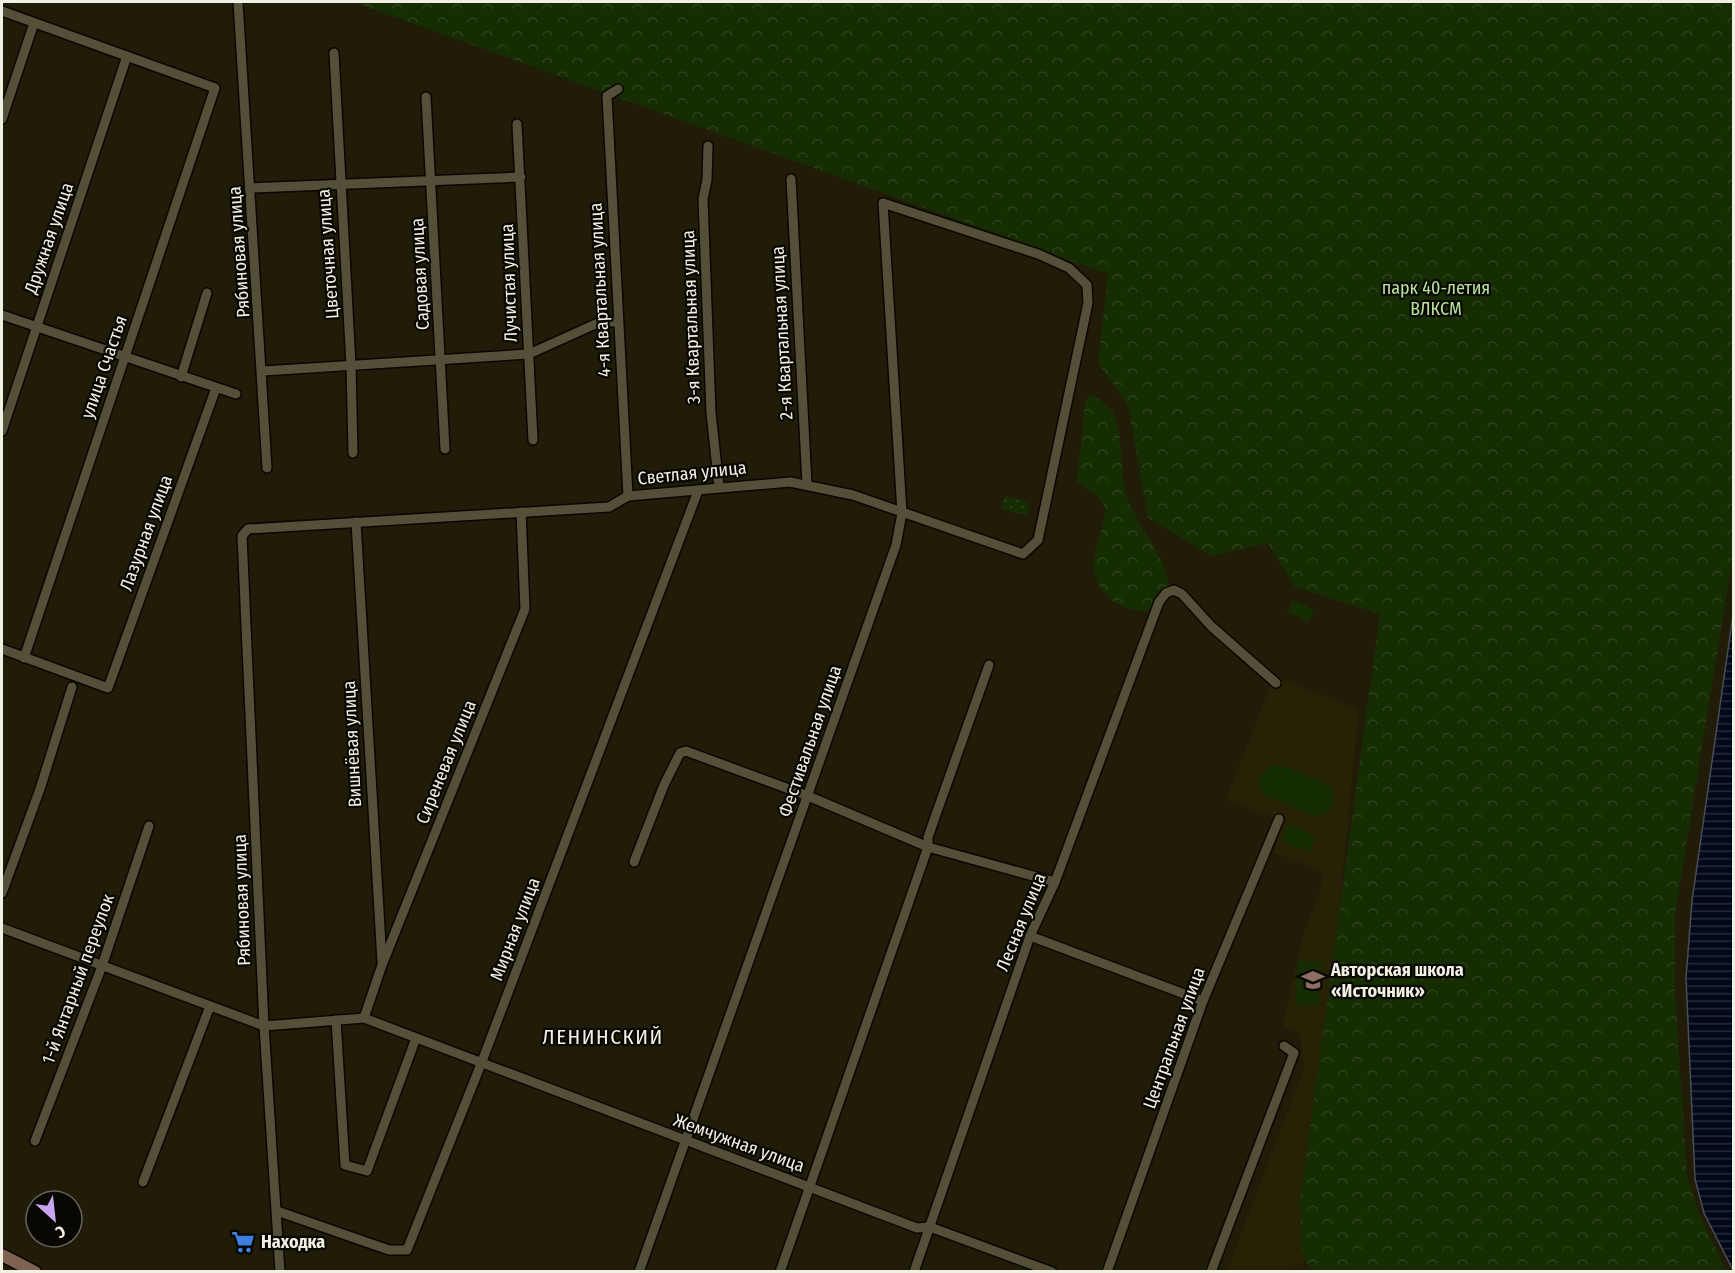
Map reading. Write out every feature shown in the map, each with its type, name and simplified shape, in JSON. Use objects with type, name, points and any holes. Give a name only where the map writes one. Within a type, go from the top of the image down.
[{"type":"main road","points":[[2,1255],[35,1272]]},
{"type":"street","name":"Рябиновая улица","points":[[237,2],[251,189],[267,468]]},
{"type":"street","points":[[2,11],[127,56]]},
{"type":"street","points":[[2,119],[34,23]]},
{"type":"street","name":"Цветочная улица","points":[[334,53],[351,365],[353,453]]},
{"type":"street","name":"улица Счастья","points":[[24,658],[215,88],[127,56]]},
{"type":"street","name":"Дружная улица","points":[[2,431],[127,56]]},
{"type":"street","name":"4-я Квартальная улица","points":[[618,89],[607,96],[617,322],[628,496]]},
{"type":"street","name":"Садовая улица","points":[[426,97],[445,448]]},
{"type":"street","name":"Лучистая улица","points":[[517,124],[534,440]]},
{"type":"street","name":"3-я Квартальная улица","points":[[708,146],[707,180],[703,198],[711,413],[719,487]]},
{"type":"street","points":[[251,189],[432,179],[521,177]]},
{"type":"street","name":"2-я Квартальная улица","points":[[791,179],[807,484]]},
{"type":"street","name":"Фестивальная улица","points":[[639,1272],[896,545],[902,513],[883,203],[1038,254],[1069,268],[1087,285],[1088,303],[1038,540],[1023,554]]},
{"type":"street","points":[[181,377],[207,293]]},
{"type":"street","points":[[2,315],[236,394]]},
{"type":"street","points":[[262,371],[529,354],[600,322],[617,322]]},
{"type":"street","name":"Лазурная улица","points":[[24,658],[108,688],[216,388]]},
{"type":"street","name":"Светлая улица","points":[[248,529],[609,507],[628,496],[772,482],[807,484],[853,495],[1023,554]]},
{"type":"street","name":"Мирная улица","points":[[278,1211],[389,1250],[406,1250],[482,1064],[698,491]]},
{"type":"street","name":"Сиреневая улица","points":[[364,1018],[382,965],[525,609],[521,512]]},
{"type":"street","name":"Вишнёвая улица","points":[[356,522],[382,965]]},
{"type":"street","name":"Рябиновая улица","points":[[248,529],[242,536],[242,548],[264,1026],[278,1211],[280,1272]]},
{"type":"street","name":"Лесная улица","points":[[914,1272],[1030,936],[1055,882],[1159,602],[1171,591],[1182,594],[1211,626],[1276,683]]},
{"type":"street","points":[[2,649],[24,658]]},
{"type":"street","points":[[780,1272],[928,848],[928,837],[989,665]]},
{"type":"street","points":[[2,893],[40,789],[72,687]]},
{"type":"street","points":[[634,862],[664,784],[680,753],[686,751],[808,796],[928,848],[1055,882]]},
{"type":"street","name":"Центральная улица","points":[[1107,1272],[1203,1001],[1279,819]]},
{"type":"street","name":"1-й Янтарный переулок","points":[[35,1141],[102,966],[149,826]]},
{"type":"street","points":[[2,928],[264,1026],[364,1018]]},
{"type":"street","points":[[1030,936],[1203,1001]]},
{"type":"street","points":[[142,1182],[210,1006]]},
{"type":"street","name":"Жемчужная улица","points":[[364,1018],[917,1228],[930,1227],[1052,1272]]},
{"type":"street","points":[[336,1020],[345,1165],[368,1172],[416,1038]]},
{"type":"street","points":[[1211,1272],[1294,1053],[1284,1046]]},
{"type":"shaded area","name":"Авторская школа «Источник»","points":[[1274,676],[1359,710],[1304,1263],[1284,1271],[1227,1271],[1304,1068],[1300,1033],[1282,1026],[1304,933],[1320,891],[1322,871],[1273,853],[1282,828],[1277,818],[1226,800]]},
{"type":"green space","name":"парк 40-летия ВЛКСМ","points":[[353,2],[1733,2],[1733,555],[1675,914],[1675,992],[1687,1176],[1699,1214],[1726,1271],[1315,1272],[1302,1257],[1300,1200],[1380,614],[1295,587],[1268,543],[1212,556],[1148,518],[1128,405],[1098,363],[1108,274]]},
{"type":"green space","points":[[1090,395],[1103,402],[1112,412],[1120,439],[1127,497],[1167,574],[1167,592],[1159,603],[1148,611],[1124,607],[1114,602],[1106,595],[1096,576],[1095,552],[1103,523],[1104,506],[1097,496],[1077,482],[1085,401]]},
{"type":"green space","points":[[1005,496],[1030,503],[1027,515],[1001,509]]},
{"type":"green space","points":[[1293,600],[1314,609],[1309,622],[1287,612]]},
{"type":"green space","points":[[1272,765],[1312,777],[1331,788],[1334,797],[1329,811],[1318,816],[1312,815],[1263,794],[1259,785],[1260,775]]},
{"type":"green space","points":[[1288,824],[1316,836],[1309,852],[1281,841]]},
{"type":"green space","points":[[1298,960],[1322,962],[1318,1006],[1295,1004]]},
{"type":"water","points":[[1733,615],[1734,1270],[1704,1213],[1695,1179],[1686,978],[1692,901]]},
{"type":"place","name":"Авторская школа «Источник»","points":[[1313,980]]},
{"type":"place","name":"Находка","points":[[243,1242]]},
{"type":"district","name":"ЛЕНИНСКИЙ","points":[[603,1037]]}]
